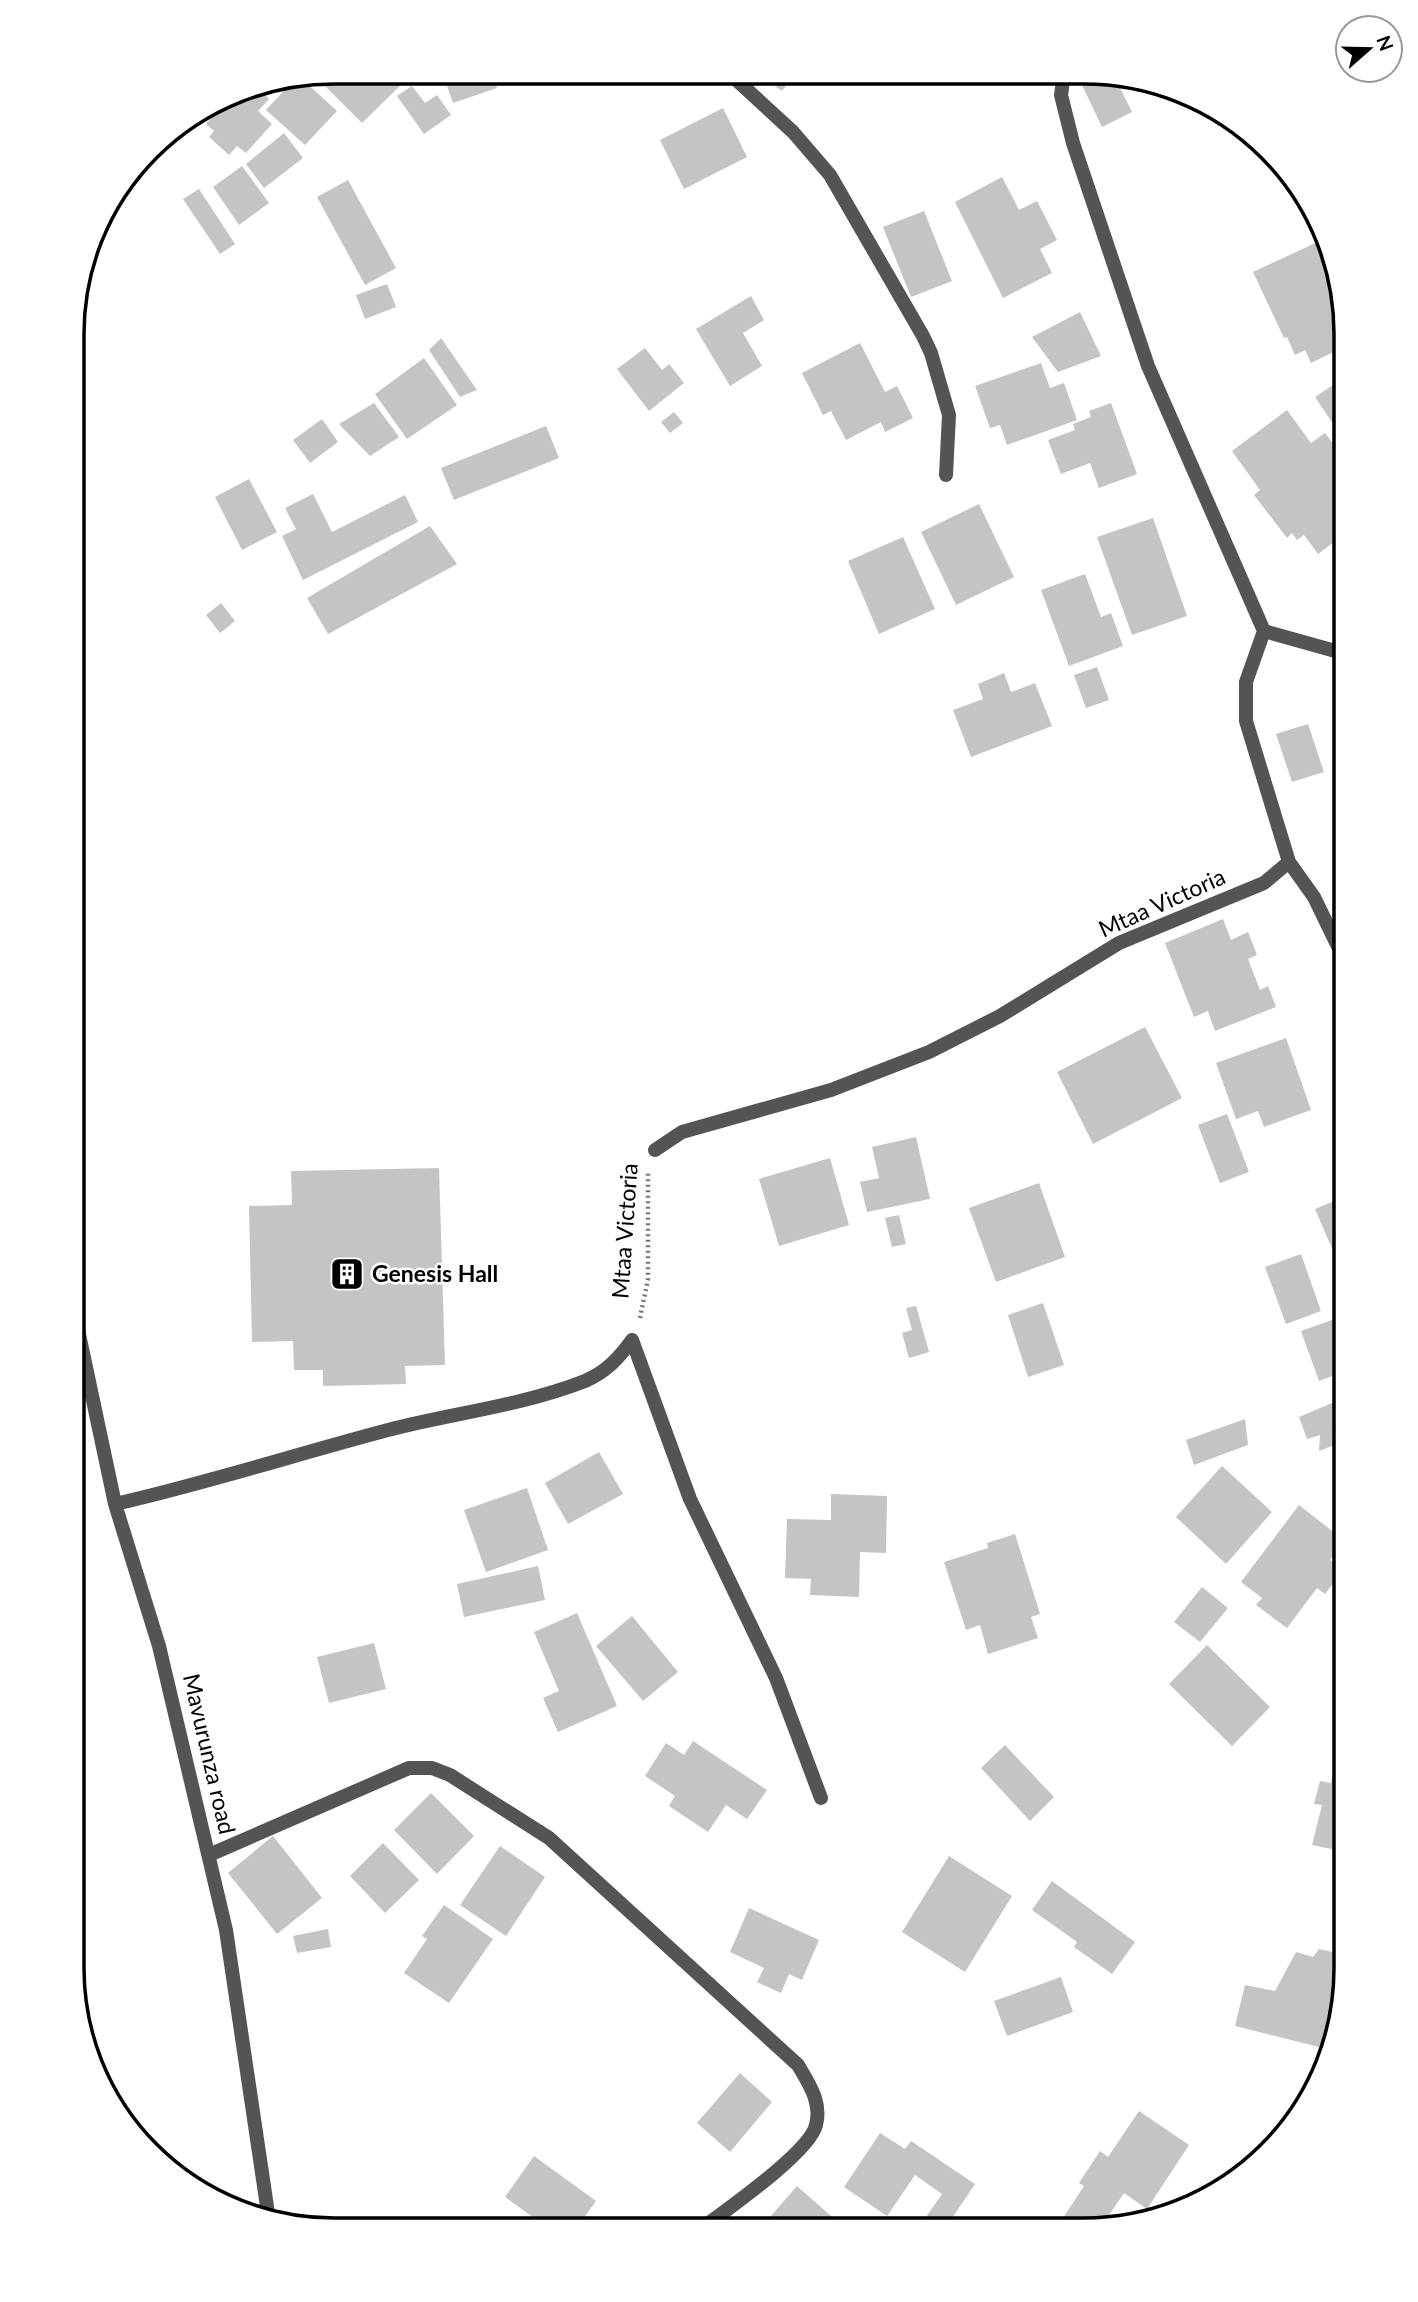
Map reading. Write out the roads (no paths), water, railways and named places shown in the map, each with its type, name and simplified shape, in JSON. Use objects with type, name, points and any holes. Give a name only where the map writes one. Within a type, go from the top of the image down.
[{"type":"street","points":[[741,84],[793,132],[830,175],[923,336],[939,376],[950,415],[946,475]]},
{"type":"street","points":[[1063,84],[1061,95],[1073,144],[1148,366],[1264,631],[1246,682],[1246,721],[1289,862],[1314,897],[1334,938]]},
{"type":"street","points":[[1264,631],[1334,651]]},
{"type":"street","name":"Mtaa Victoria","points":[[655,1150],[682,1132],[831,1090],[929,1052],[1000,1016],[1119,943],[1264,883],[1289,862]]},
{"type":"street","points":[[115,1504],[190,1487],[390,1430],[509,1404],[587,1380],[617,1362],[632,1340],[690,1499],[776,1678],[821,1798]]},
{"type":"street","name":"Mavurunza road","points":[[84,1358],[115,1504],[159,1646],[209,1854],[239,2009],[267,2209]]},
{"type":"street","points":[[209,1854],[409,1768],[432,1768],[450,1775],[549,1838],[798,2065],[816,2095],[816,2126],[799,2151],[715,2218]]},
{"type":"place","name":"Genesis Hall","points":[[347,1274]]}]
